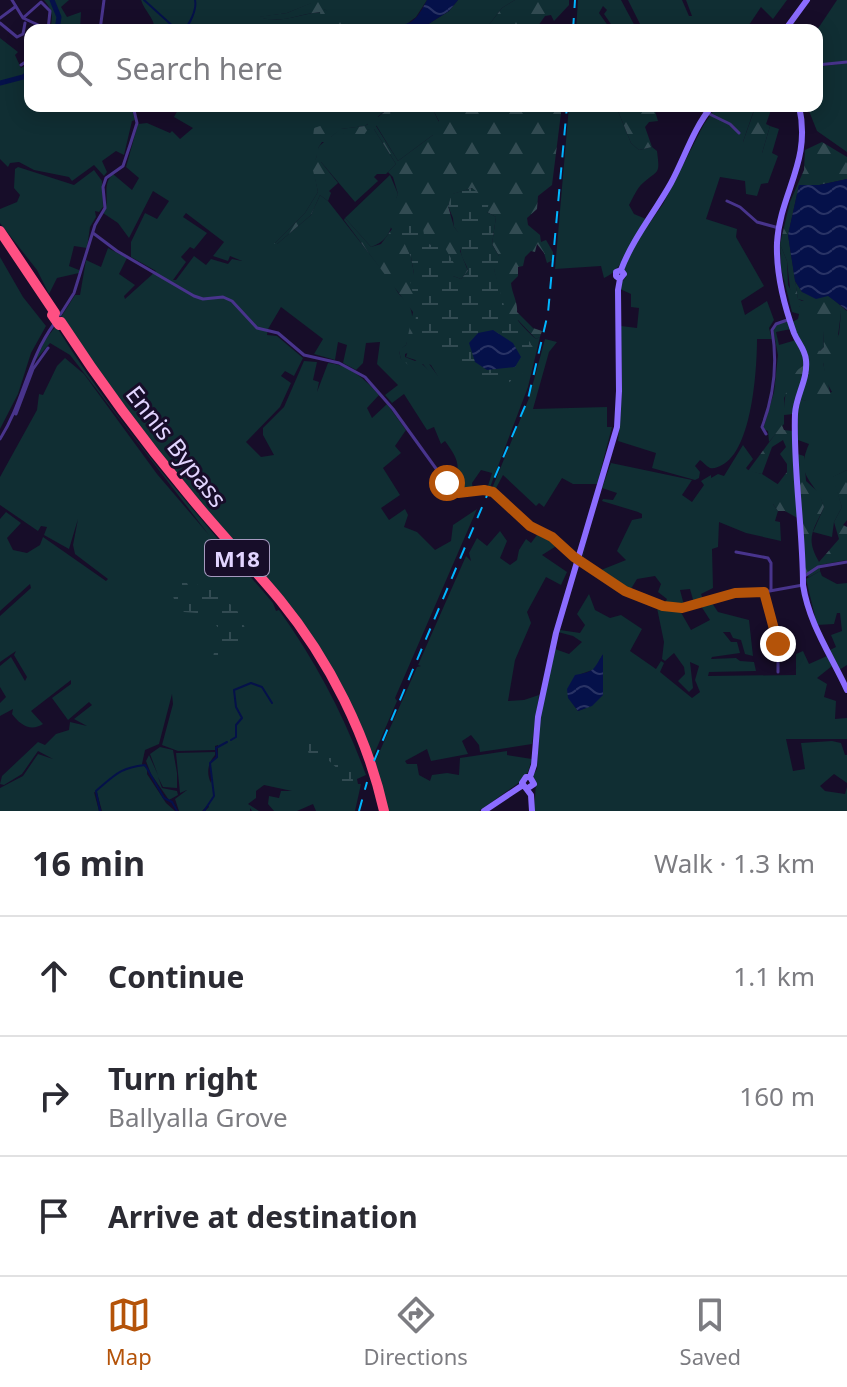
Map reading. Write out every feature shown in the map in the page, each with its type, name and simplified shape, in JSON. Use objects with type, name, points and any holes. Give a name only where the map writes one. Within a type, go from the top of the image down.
[{"type":"highway","name":"Ennis Bypass","points":[[0,231],[57,319]]},
{"type":"highway","name":"Ennis Bypass","points":[[0,239],[137,435],[270,595],[311,651],[338,699],[383,810]]},
{"type":"main road","points":[[794,24],[808,0]]},
{"type":"main road","points":[[792,24],[808,0]]},
{"type":"main road","points":[[800,112],[800,159],[779,228],[779,274],[796,338],[806,356],[806,374],[795,410],[795,479],[803,581],[806,602],[825,649],[847,690]]},
{"type":"main road","points":[[484,811],[534,784],[530,777],[544,685],[560,618],[617,427],[620,279],[615,273],[621,270],[633,243],[672,181],[706,114]]},
{"type":"main road","points":[[526,786],[532,811]]},
{"type":"street","points":[[12,0],[24,21],[30,24]]},
{"type":"street","points":[[101,24],[104,0]]},
{"type":"street","points":[[15,7],[0,20],[17,37],[23,34],[24,21],[41,2],[50,11],[49,24]]},
{"type":"street","points":[[823,64],[847,62]]},
{"type":"street","points":[[16,414],[42,340],[74,293],[95,225],[105,208],[103,187],[106,178],[123,166],[137,123],[134,112]]},
{"type":"street","points":[[703,112],[730,124],[739,133]]},
{"type":"street","points":[[727,201],[740,207],[757,222],[779,228]]},
{"type":"street","points":[[93,233],[117,251],[194,296],[203,299],[217,295],[232,301],[257,328],[278,333],[304,355],[339,363],[365,377],[393,409],[450,488],[458,493],[493,492],[530,526],[552,537],[625,591],[670,608],[684,607],[735,593],[772,591],[803,581],[818,567],[847,562]]},
{"type":"street","points":[[766,434],[762,427],[772,396],[777,355],[772,330],[776,324],[790,319]]},
{"type":"street","points":[[33,366],[48,348]]},
{"type":"street","points":[[0,439],[21,398]]},
{"type":"street","points":[[736,552],[768,558],[772,591]]},
{"type":"street","points":[[764,592],[778,644],[778,672]]},
{"type":"green space","points":[[44,0],[69,0],[61,7],[67,17],[81,12],[80,24],[51,24],[49,7]]},
{"type":"green space","points":[[141,0],[311,0],[312,3],[287,13],[260,17],[283,19],[321,12],[337,24],[154,24]]},
{"type":"green space","points":[[311,0],[324,0],[324,9],[350,24],[322,24],[320,12],[282,19],[257,17],[287,13],[311,3]]},
{"type":"green space","points":[[324,0],[427,0],[416,17],[407,24],[349,24],[324,9]]},
{"type":"green space","points":[[458,0],[515,0],[502,8],[490,24],[428,24],[449,11]]},
{"type":"green space","points":[[515,0],[569,0],[569,5],[554,21],[551,15],[545,16],[539,24],[490,24],[502,8]]},
{"type":"green space","points":[[578,0],[621,0],[634,24],[611,24],[603,6],[599,13],[607,24],[576,24]]},
{"type":"green space","points":[[628,0],[682,0],[689,16],[692,16],[686,0],[787,0],[773,19],[761,7],[750,24],[640,24]]},
{"type":"green space","points":[[837,0],[847,0],[847,61],[823,63],[821,24]]},
{"type":"green space","points":[[0,38],[18,52],[15,55],[21,68],[24,66],[24,112],[133,112],[135,120],[132,121],[124,155],[116,151],[102,161],[107,172],[104,176],[94,165],[72,181],[69,177],[34,170],[19,162],[10,163],[8,167],[0,159]]},
{"type":"green space","points":[[847,63],[847,152],[817,131],[809,112],[823,112],[823,66]]},
{"type":"green space","points":[[177,112],[384,112],[365,126],[341,129],[330,138],[314,128],[317,156],[313,167],[318,192],[305,213],[275,243],[311,215],[320,195],[328,201],[409,306],[411,328],[406,345],[399,351],[401,359],[422,364],[440,380],[431,365],[406,357],[417,322],[494,270],[514,316],[536,339],[540,337],[528,387],[489,490],[492,473],[481,470],[472,483],[473,490],[464,490],[454,488],[446,479],[456,478],[457,463],[445,441],[441,444],[434,427],[427,430],[404,394],[392,403],[385,395],[398,385],[377,364],[380,342],[366,343],[363,363],[356,370],[343,363],[347,345],[338,342],[335,360],[314,354],[323,339],[281,307],[268,329],[267,335],[277,336],[303,358],[294,376],[285,371],[281,376],[291,383],[280,407],[246,442],[261,457],[274,455],[263,435],[263,428],[284,407],[304,361],[317,362],[313,380],[319,382],[317,392],[328,363],[336,364],[356,374],[379,395],[367,408],[372,418],[387,404],[406,430],[395,446],[401,453],[383,468],[400,495],[381,508],[389,520],[405,509],[408,515],[404,527],[417,532],[435,550],[451,541],[453,525],[477,509],[395,698],[397,701],[372,759],[321,655],[201,507],[81,349],[61,317],[75,295],[80,295],[86,260],[101,267],[108,248],[127,258],[119,274],[135,285],[124,296],[125,299],[156,271],[131,257],[131,242],[145,213],[157,219],[169,201],[153,191],[129,238],[118,223],[103,213],[107,204],[107,183],[113,174],[132,190],[139,178],[126,167],[138,124],[147,123],[170,133],[172,131],[180,139],[193,128],[174,117]],"holes":[[[186,213],[224,242],[213,256],[228,261],[230,256],[242,261],[232,259],[228,264],[211,259],[206,265],[194,256],[173,280],[186,262],[181,257],[190,247],[194,249],[207,233],[183,217]]]},
{"type":"green space","points":[[375,112],[378,117],[384,112],[392,112],[376,126],[398,161],[433,135],[431,129],[439,121],[434,112],[561,112],[552,185],[538,196],[537,209],[527,218],[528,225],[540,235],[541,242],[546,240],[553,252],[553,260],[547,263],[537,244],[535,252],[531,251],[525,257],[523,266],[518,267],[518,276],[511,283],[517,312],[533,328],[542,331],[540,337],[536,339],[518,320],[515,323],[506,314],[494,270],[499,256],[492,244],[496,217],[487,212],[472,188],[453,194],[448,206],[463,243],[460,251],[468,271],[461,279],[453,276],[431,245],[403,237],[414,274],[412,288],[416,297],[417,322],[410,352],[405,357],[415,361],[423,356],[441,380],[438,382],[423,364],[411,367],[401,359],[399,351],[392,346],[395,343],[402,348],[406,345],[413,312],[344,220],[371,247],[381,244],[392,229],[386,221],[398,194],[393,177],[388,172],[396,164],[374,129],[368,129],[364,135],[344,133],[335,142],[322,142],[318,148],[323,155],[321,162],[338,183],[329,191],[328,201],[320,195],[311,215],[274,244],[305,213],[318,192],[312,166],[317,156],[312,148],[314,128],[323,125],[331,137],[340,129],[368,124],[361,114]]},
{"type":"green space","points":[[392,112],[434,112],[439,122],[433,135],[398,161],[376,125]]},
{"type":"green space","points":[[568,112],[618,112],[631,143],[639,150],[652,147],[657,151],[657,171],[641,185],[629,205],[634,214],[646,219],[623,261],[604,278],[601,266],[555,269]]},
{"type":"green space","points":[[618,112],[655,112],[658,121],[649,122],[645,127],[652,147],[639,150],[631,143]]},
{"type":"green space","points":[[713,112],[753,112],[743,142],[762,153],[770,126],[779,129],[772,153],[778,156],[768,183],[761,184],[757,196],[746,194],[745,181],[720,177],[706,219],[737,229],[736,237],[764,286],[741,301],[745,315],[767,301],[774,320],[769,328],[772,339],[757,339],[751,408],[740,443],[732,457],[718,467],[710,468],[700,460],[695,466],[700,472],[699,478],[695,480],[652,468],[656,453],[618,441],[622,392],[621,326],[637,328],[639,308],[631,307],[631,294],[620,289],[620,284],[626,277],[623,268],[637,241],[663,204]]},
{"type":"green space","points":[[754,112],[770,112],[766,124],[770,126],[762,153],[745,156],[743,142]]},
{"type":"green space","points":[[374,129],[396,164],[386,174],[377,174],[374,177],[378,181],[355,202],[321,162],[318,148],[336,135]]},
{"type":"green space","points":[[822,142],[847,157],[847,179],[819,185],[799,185],[788,235],[798,299],[814,302],[825,300],[841,312],[836,351],[831,360],[823,363],[832,400],[806,401],[797,398],[793,414],[784,415],[792,377],[809,363],[804,348],[813,346],[820,351],[824,347],[823,331],[812,329],[800,318],[800,307],[791,297],[787,261],[780,244],[790,202],[804,170],[805,150]]},
{"type":"green space","points":[[18,167],[74,185],[94,170],[102,181],[103,207],[99,212],[95,211],[87,248],[74,246],[69,266],[79,270],[79,273],[57,278],[49,294],[37,270],[0,223],[0,209],[17,202],[20,195],[14,188],[15,169]]},
{"type":"green space","points":[[390,175],[398,194],[392,225],[386,238],[371,247],[345,218]]},
{"type":"green space","points":[[472,188],[489,201],[487,212],[496,217],[492,244],[499,256],[499,265],[494,270],[509,323],[523,331],[534,349],[528,369],[498,390],[464,372],[412,336],[416,313],[410,279],[414,274],[411,257],[397,228],[409,219],[423,228],[425,242],[431,245],[442,243],[455,265],[453,276],[461,279],[468,271],[461,254],[460,236],[448,206],[452,194]]},
{"type":"green space","points":[[780,244],[787,261],[788,285],[800,307],[823,330],[824,347],[820,351],[804,348],[796,336],[792,322],[798,319],[799,314],[792,312],[781,268]]},
{"type":"green space","points":[[0,257],[23,297],[46,326],[31,353],[18,394],[0,429]]},
{"type":"green space","points":[[795,281],[802,292],[828,295],[847,311],[847,470],[833,477],[842,507],[834,522],[832,537],[813,532],[824,507],[805,471],[809,444],[798,440],[798,410],[801,399],[806,401],[832,392],[826,381],[823,362],[839,334],[841,312],[798,299]]},
{"type":"green space","points":[[787,321],[791,329],[776,332],[779,345],[796,340],[805,356],[805,364],[784,398],[784,424],[769,442],[768,431],[763,429],[774,392],[778,355],[773,329]]},
{"type":"green space","points":[[56,326],[131,434],[70,355],[50,343],[33,363]]},
{"type":"green space","points":[[545,339],[557,342],[549,352],[533,409],[607,407],[607,427],[612,427],[597,484],[573,484],[562,478],[544,507],[539,503],[536,506],[503,475],[494,492],[491,491],[529,398]]},
{"type":"green space","points":[[65,358],[84,374],[157,474],[209,535],[131,434],[273,603],[276,611],[279,610],[305,649],[339,710],[366,775],[357,779],[361,784],[355,811],[316,811],[313,804],[297,811],[274,811],[268,804],[269,796],[279,798],[281,791],[292,791],[264,785],[248,804],[259,811],[250,808],[250,811],[205,811],[208,805],[202,811],[179,811],[175,799],[187,790],[180,793],[176,753],[215,752],[208,768],[211,783],[211,763],[218,757],[218,745],[215,750],[178,751],[162,745],[173,704],[172,694],[159,744],[145,750],[142,764],[166,803],[175,811],[102,811],[94,792],[99,811],[0,811],[0,788],[23,776],[38,754],[53,759],[38,751],[22,774],[4,785],[0,784],[2,776],[38,742],[45,745],[56,734],[69,730],[70,722],[87,726],[74,719],[92,705],[89,702],[68,720],[52,698],[71,684],[71,680],[31,711],[43,724],[30,727],[22,724],[12,714],[13,709],[0,716],[0,703],[6,697],[0,687],[0,666],[11,657],[25,681],[27,677],[14,655],[16,651],[0,662],[0,616],[31,588],[30,584],[0,611],[0,519],[6,512],[21,523],[7,538],[13,550],[27,553],[40,545],[43,537],[106,581],[108,579],[75,554],[73,545],[78,519],[69,549],[44,535],[47,527],[41,526],[38,531],[0,505],[0,477],[37,410],[39,394],[43,395],[57,366]]},
{"type":"green space","points":[[782,425],[784,430],[793,431],[794,453],[804,456],[806,481],[819,493],[824,507],[812,540],[819,562],[839,539],[834,522],[842,507],[832,477],[847,470],[847,520],[843,525],[847,527],[847,560],[820,565],[820,571],[809,577],[804,572],[801,520],[785,511],[778,511],[773,504],[771,493],[787,472],[787,464],[780,454],[786,447],[783,440],[772,447],[762,474],[748,471]]},
{"type":"green space","points":[[743,445],[753,459],[746,468],[779,485],[773,504],[778,511],[775,521],[780,522],[781,541],[746,533],[719,522],[718,547],[712,549],[713,588],[701,594],[704,602],[694,603],[690,589],[680,590],[684,605],[664,605],[667,599],[658,592],[661,584],[655,576],[637,579],[629,592],[582,560],[590,526],[583,558],[601,570],[626,560],[617,551],[632,520],[642,518],[638,512],[602,501],[613,500],[617,493],[602,488],[611,463],[692,480],[682,495],[692,502],[704,485],[701,481],[711,475],[711,478],[718,474],[724,476]]},
{"type":"green space","points":[[500,531],[507,541],[500,558],[510,565],[517,560],[526,539],[531,543],[537,535],[558,545],[542,555],[567,572],[561,585],[546,577],[527,612],[531,623],[515,660],[508,701],[539,695],[532,744],[480,752],[471,735],[462,741],[468,754],[431,761],[427,749],[405,761],[407,764],[417,764],[419,775],[430,781],[432,775],[459,775],[460,758],[507,751],[507,755],[532,759],[528,772],[520,782],[479,811],[386,811],[375,762],[417,667],[421,666],[418,665],[466,556],[471,561],[469,553],[477,538],[487,546]]},
{"type":"green space","points":[[214,564],[217,572],[206,577],[205,584],[214,586],[237,610],[248,635],[239,661],[223,655],[210,665],[218,628],[209,614],[184,612],[174,599],[167,579],[172,574],[184,577],[194,589]]},
{"type":"green space","points":[[820,571],[822,576],[837,584],[847,583],[847,665],[839,670],[828,651],[836,647],[831,635],[842,631],[840,613],[837,613],[834,624],[817,625],[806,579]]},
{"type":"green space","points":[[589,594],[595,610],[610,618],[621,615],[642,629],[630,651],[656,669],[661,661],[664,663],[660,672],[692,698],[700,692],[695,680],[699,666],[690,662],[693,688],[689,692],[678,681],[685,674],[684,667],[674,653],[665,661],[662,659],[664,642],[656,603],[669,609],[679,609],[691,630],[710,620],[701,606],[712,603],[718,612],[749,620],[753,656],[745,654],[741,640],[733,638],[730,632],[723,632],[731,642],[737,642],[740,653],[711,659],[736,658],[754,662],[756,671],[709,672],[708,676],[796,675],[796,654],[803,651],[809,664],[827,656],[832,666],[817,678],[827,684],[824,697],[836,701],[835,719],[847,718],[847,739],[786,739],[793,771],[805,769],[801,743],[841,743],[847,755],[847,783],[834,774],[820,786],[825,791],[845,794],[847,787],[847,811],[534,811],[536,783],[533,775],[537,769],[540,717],[555,649],[569,654],[582,642],[558,632],[580,633],[585,625],[577,614]],"holes":[[[603,654],[603,681],[599,695],[595,702],[578,711],[568,697],[581,674],[595,669]]]},
{"type":"green space","points":[[307,733],[316,735],[328,754],[338,752],[345,758],[353,785],[336,790],[333,786],[343,778],[326,758],[316,766],[320,774],[314,774]]},
{"type":"green space","points":[[160,747],[173,750],[177,773],[177,788],[163,787],[158,777],[162,788],[177,791],[178,795],[169,800],[146,761],[149,755],[158,775],[150,754]]},
{"type":"water","points":[[427,0],[458,0],[449,11],[428,24],[403,24],[417,16]]},
{"type":"water","points":[[847,179],[847,310],[828,296],[816,299],[802,292],[795,281],[788,235],[799,185],[819,185]]},
{"type":"water","points":[[493,330],[513,343],[521,357],[515,367],[487,370],[475,362],[469,343],[478,333]]},
{"type":"water","points":[[603,654],[603,695],[592,706],[578,711],[568,698],[567,689],[575,675],[593,669]]},
{"type":"waterway","points":[[52,0],[59,17],[58,24]]},
{"type":"waterway","points":[[144,0],[170,24]]},
{"type":"waterway","points":[[188,24],[195,0]]},
{"type":"waterway","points":[[0,83],[24,76]]},
{"type":"waterway","points":[[231,740],[236,737],[236,725],[242,718],[236,707],[234,690],[251,683],[262,687],[272,703]]},
{"type":"waterway","points":[[204,811],[214,796],[210,763],[217,757],[216,748],[227,742]]},
{"type":"waterway","points":[[100,811],[96,791],[123,770],[145,765],[164,798],[172,802],[177,811]]},
{"type":"railway","points":[[573,24],[575,0]]},
{"type":"railway","points":[[374,761],[528,399],[548,313],[566,112]]},
{"type":"railway","points":[[359,811],[367,782]]},
{"type":"route","points":[[447,483],[458,493],[493,492],[530,526],[552,537],[574,557],[625,591],[663,606],[682,608],[735,593],[764,592],[778,644]]}]
